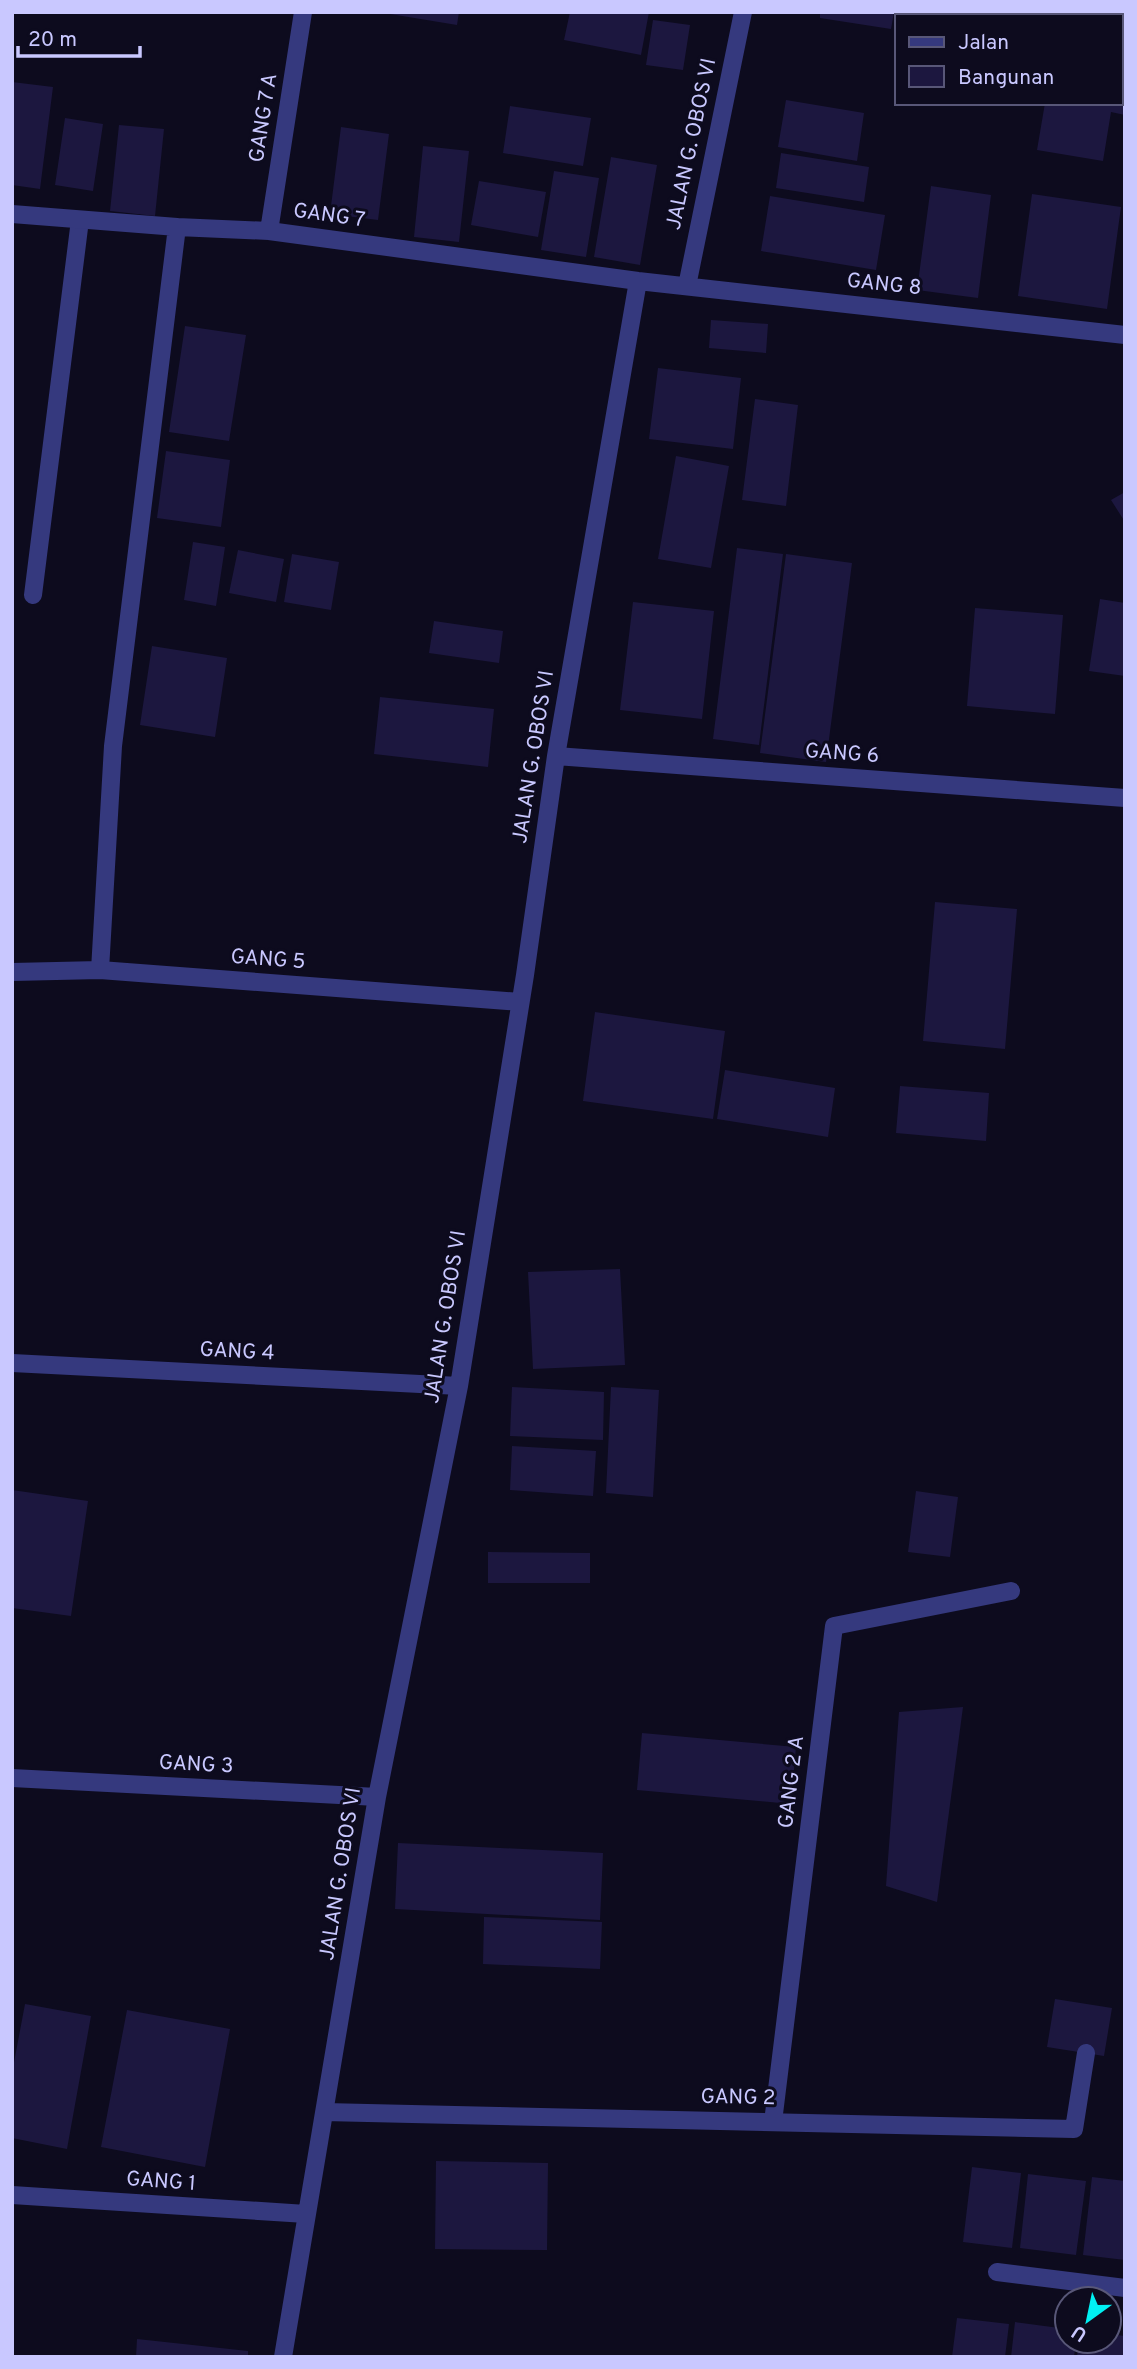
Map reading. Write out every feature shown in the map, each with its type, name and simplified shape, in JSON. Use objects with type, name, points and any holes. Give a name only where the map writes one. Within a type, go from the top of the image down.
[{"type":"street","name":"GANG 7 A","points":[[270,231],[303,12]]},
{"type":"street","name":"JALAN G. OBOS VI","points":[[687,286],[743,12]]},
{"type":"street","name":"GANG 7","points":[[12,214],[177,227],[270,231],[638,281]]},
{"type":"street","points":[[33,594],[80,220]]},
{"type":"street","points":[[100,970],[113,746],[177,227]]},
{"type":"street","name":"JALAN G. OBOS VI","points":[[283,2357],[377,1797],[459,1386],[556,756],[638,281]]},
{"type":"street","name":"GANG 8","points":[[638,281],[1125,335]]},
{"type":"street","name":"GANG 6","points":[[556,756],[1125,798]]},
{"type":"street","name":"GANG 5","points":[[12,972],[100,970],[520,1002]]},
{"type":"street","name":"GANG 4","points":[[12,1363],[459,1386]]},
{"type":"street","name":"GANG 2 A","points":[[773,2122],[834,1626],[1011,1591]]},
{"type":"street","name":"GANG 3","points":[[12,1778],[377,1797]]},
{"type":"street","name":"GANG 2","points":[[324,2112],[1074,2129],[1086,2053]]},
{"type":"street","name":"GANG 1","points":[[12,2196],[306,2214]]},
{"type":"street","points":[[998,2273],[1125,2288]]},
{"type":"building","points":[[378,12],[459,12],[457,25]]},
{"type":"building","points":[[570,12],[649,12],[641,55],[564,40]]},
{"type":"building","points":[[820,12],[894,12],[891,29],[820,18]]},
{"type":"building","points":[[653,20],[690,25],[683,70],[646,65]]},
{"type":"building","points":[[1125,69],[1125,115],[1111,112],[1103,161],[1037,150],[1045,105],[1123,105]]},
{"type":"building","points":[[12,82],[53,87],[40,189],[12,185]]},
{"type":"building","points":[[786,100],[864,113],[857,161],[778,147]]},
{"type":"building","points":[[510,106],[591,118],[583,166],[503,153]]},
{"type":"building","points":[[65,118],[103,124],[93,191],[55,185]]},
{"type":"building","points":[[119,125],[164,129],[155,216],[110,211]]},
{"type":"building","points":[[341,127],[389,134],[378,220],[330,214]]},
{"type":"building","points":[[423,146],[469,151],[459,242],[414,237]]},
{"type":"building","points":[[781,153],[869,167],[864,202],[776,188]]},
{"type":"building","points":[[611,157],[657,165],[640,265],[594,257]]},
{"type":"building","points":[[554,171],[599,178],[586,257],[541,250]]},
{"type":"building","points":[[479,181],[546,192],[538,237],[471,225]]},
{"type":"building","points":[[931,186],[991,195],[978,298],[917,290]]},
{"type":"building","points":[[1032,194],[1121,207],[1107,309],[1018,296]]},
{"type":"building","points":[[770,196],[885,215],[876,270],[761,251]]},
{"type":"building","points":[[711,320],[768,324],[766,353],[709,348]]},
{"type":"building","points":[[185,326],[246,335],[229,441],[169,432]]},
{"type":"building","points":[[658,368],[741,378],[733,449],[649,439]]},
{"type":"building","points":[[755,399],[798,405],[786,506],[742,500]]},
{"type":"building","points":[[166,451],[230,460],[221,527],[157,518]]},
{"type":"building","points":[[676,456],[729,466],[711,568],[658,559]]},
{"type":"building","points":[[1125,492],[1125,522],[1111,500]]},
{"type":"building","points":[[193,542],[225,547],[216,606],[184,600]]},
{"type":"building","points":[[737,548],[783,554],[759,745],[713,739]]},
{"type":"building","points":[[238,550],[284,559],[276,602],[229,593]]},
{"type":"building","points":[[292,554],[339,562],[331,610],[284,602]]},
{"type":"building","points":[[786,554],[852,563],[826,762],[760,753]]},
{"type":"building","points":[[1100,599],[1125,603],[1125,676],[1089,671]]},
{"type":"building","points":[[633,602],[714,611],[702,719],[620,710]]},
{"type":"building","points":[[975,608],[1063,615],[1055,714],[967,706]]},
{"type":"building","points":[[434,621],[503,631],[499,663],[429,653]]},
{"type":"building","points":[[152,646],[227,658],[215,737],[140,725]]},
{"type":"building","points":[[380,697],[494,709],[488,767],[374,754]]},
{"type":"building","points":[[935,902],[1017,909],[1005,1049],[923,1041]]},
{"type":"building","points":[[595,1012],[725,1031],[713,1119],[583,1101]]},
{"type":"building","points":[[725,1070],[835,1088],[828,1137],[717,1119]]},
{"type":"building","points":[[900,1086],[989,1093],[986,1141],[896,1133]]},
{"type":"building","points":[[620,1269],[625,1365],[533,1369],[528,1272]]},
{"type":"building","points":[[512,1387],[604,1392],[603,1440],[510,1436]]},
{"type":"building","points":[[611,1387],[659,1390],[653,1497],[606,1493]]},
{"type":"building","points":[[512,1446],[596,1451],[593,1496],[510,1490]]},
{"type":"building","points":[[12,1490],[88,1501],[71,1616],[12,1608]]},
{"type":"building","points":[[916,1491],[958,1497],[950,1557],[908,1552]]},
{"type":"building","points":[[488,1552],[590,1553],[590,1583],[488,1583]]},
{"type":"building","points":[[963,1707],[937,1902],[886,1886],[899,1712]]},
{"type":"building","points":[[642,1733],[796,1747],[791,1804],[637,1790]]},
{"type":"building","points":[[398,1843],[603,1853],[600,1920],[395,1909]]},
{"type":"building","points":[[484,1917],[602,1922],[600,1969],[483,1964]]},
{"type":"building","points":[[1055,1999],[1112,2008],[1104,2056],[1047,2047]]},
{"type":"building","points":[[25,2004],[91,2016],[67,2149],[12,2138],[12,2073]]},
{"type":"building","points":[[127,2010],[230,2029],[205,2167],[101,2147]]},
{"type":"building","points":[[436,2161],[548,2163],[547,2250],[435,2249]]},
{"type":"building","points":[[972,2167],[1021,2173],[1012,2248],[963,2242]]},
{"type":"building","points":[[1028,2174],[1086,2181],[1076,2255],[1020,2248]]},
{"type":"building","points":[[1092,2177],[1125,2181],[1125,2260],[1083,2255]]},
{"type":"building","points":[[957,2318],[1009,2324],[1005,2357],[952,2357]]},
{"type":"building","points":[[1015,2322],[1053,2327],[1053,2355],[1074,2355],[1074,2357],[1011,2357]]},
{"type":"building","points":[[1125,2336],[1125,2357],[1077,2357],[1123,2355]]},
{"type":"building","points":[[137,2339],[248,2351],[248,2357],[136,2357]]}]
